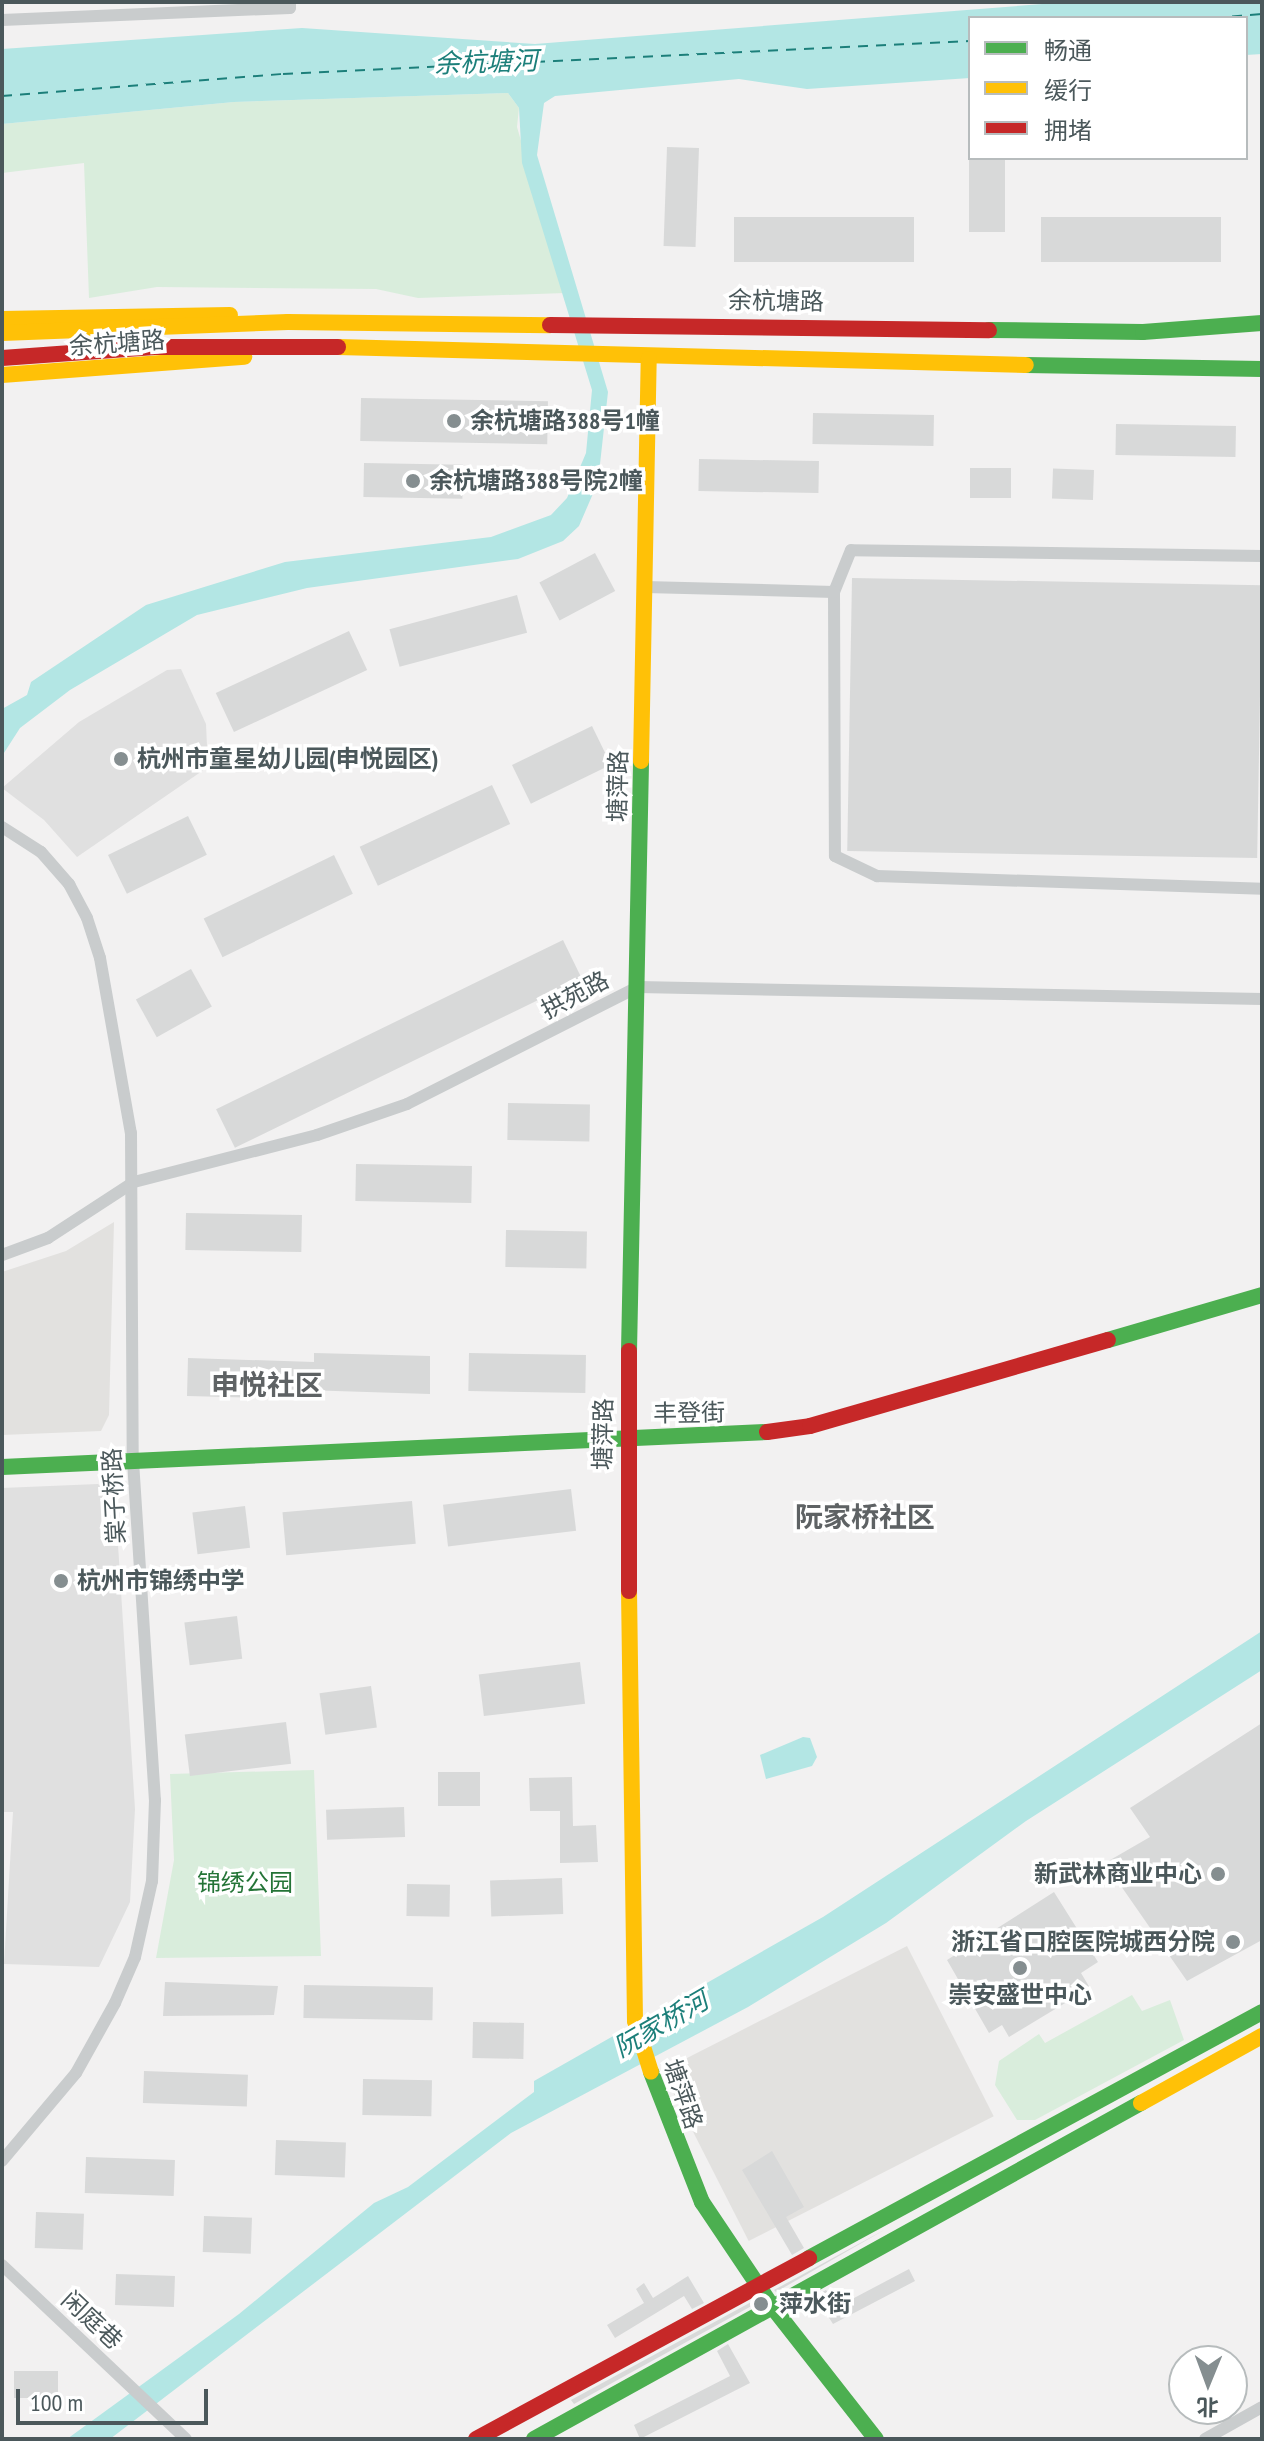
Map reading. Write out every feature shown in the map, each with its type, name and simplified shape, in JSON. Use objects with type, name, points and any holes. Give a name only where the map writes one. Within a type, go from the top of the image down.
[{"type":"main road","name":"余杭塘路","points":[[2,319],[197,311],[288,322]]},
{"type":"main road","name":"余杭塘路","points":[[2,333],[288,322],[1143,332],[1262,323]]},
{"type":"main road","points":[[1143,332],[1262,332]]},
{"type":"main road","name":"余杭塘路","points":[[2,358],[155,347],[330,347],[581,358],[1128,362],[1262,369]]},
{"type":"main road","name":"余杭塘路","points":[[2,375],[330,347]]},
{"type":"main road","points":[[1128,362],[1262,358]]},
{"type":"main road","name":"塘萍路","points":[[649,359],[627,1437],[635,2021],[651,2080],[702,2202],[774,2309],[876,2439]]},
{"type":"main road","name":"丰登街","points":[[2,1467],[627,1437],[725,1438],[810,1426],[1262,1295]]},
{"type":"main road","points":[[476,2439],[756,2282],[1262,2012]]},
{"type":"main road","points":[[534,2439],[774,2309],[1262,2036]]},
{"type":"street","points":[[2,20],[290,8],[290,2]]},
{"type":"street","points":[[1262,556],[851,550],[834,592],[835,856],[877,876],[1262,889]]},
{"type":"street","points":[[645,587],[834,592]]},
{"type":"street","name":"棠子桥路","points":[[2,827],[41,852],[87,918],[100,958],[134,1182],[133,1461],[155,1800],[152,1881],[135,1957],[115,2003],[76,2073],[2,2161]]},
{"type":"street","name":"拱苑路","points":[[2,1255],[48,1238],[134,1182],[317,1135],[407,1104],[638,987],[1262,999]]},
{"type":"street","name":"闲庭巷","points":[[2,2265],[186,2439]]},
{"type":"street","points":[[1205,2439],[1262,2407]]},
{"type":"shaded area","name":"杭州市童星幼儿园(申悦园区)","points":[[181,669],[206,724],[208,767],[77,857],[44,820],[2,788],[79,722],[167,670]]},
{"type":"shaded area","points":[[114,1222],[109,1415],[101,1431],[2,1435],[2,1272],[66,1251]]},
{"type":"shaded area","name":"杭州市锦绣中学","points":[[98,1484],[115,1498],[135,1809],[130,1902],[99,1967],[4,1964],[13,1812],[2,1812],[2,1488]]},
{"type":"shaded area","points":[[907,1946],[994,2116],[749,2241],[662,2071]]},
{"type":"green space","points":[[508,93],[519,108],[517,127],[565,293],[418,298],[376,289],[157,287],[89,298],[84,163],[2,173],[2,124],[234,102]]},
{"type":"green space","name":"锦绣公园","points":[[314,1770],[321,1956],[156,1958],[174,1860],[170,1774]]},
{"type":"green space","points":[[1132,1995],[1142,2011],[1170,2000],[1184,2040],[1035,2120],[1017,2120],[995,2085],[999,2061],[1039,2034],[1045,2043]]},
{"type":"water","name":"余杭塘河","points":[[1068,2],[1262,2],[1262,54],[1248,55],[1248,16],[968,16],[968,78],[807,89],[739,79],[555,96],[544,103],[537,155],[608,392],[598,482],[579,526],[563,541],[518,559],[307,588],[197,615],[70,690],[20,728],[2,756],[2,709],[27,695],[31,682],[146,605],[285,562],[491,537],[551,515],[567,498],[586,453],[592,390],[522,163],[519,108],[508,93],[234,102],[2,124],[2,49],[302,28],[535,44]]},
{"type":"water","name":"阮家桥河","points":[[1262,1631],[1262,1670],[1026,1821],[886,1923],[748,2007],[511,2133],[110,2439],[67,2439],[239,2314],[374,2203],[408,2187],[534,2092],[534,2081],[823,1917]]},
{"type":"water","points":[[803,1737],[810,1738],[817,1757],[812,1766],[766,1779],[760,1755]]},
{"type":"building","points":[[667,147],[699,148],[696,247],[664,246]]},
{"type":"building","points":[[969,160],[1005,160],[1005,232],[969,232]]},
{"type":"building","points":[[734,217],[914,217],[914,262],[734,262]]},
{"type":"building","points":[[1041,217],[1221,217],[1221,262],[1041,262]]},
{"type":"building","name":"余杭塘路388号1幢","points":[[361,398],[548,401],[547,444],[360,441]]},
{"type":"building","points":[[813,413],[934,415],[933,446],[812,444]]},
{"type":"building","points":[[1116,424],[1236,426],[1235,457],[1115,455]]},
{"type":"building","points":[[699,459],[819,461],[818,493],[698,491]]},
{"type":"building","name":"余杭塘路388号院2幢","points":[[364,463],[463,465],[462,499],[363,497]]},
{"type":"building","points":[[970,468],[1011,468],[1011,498],[970,498]]},
{"type":"building","points":[[1053,469],[1094,470],[1093,500],[1052,499]]},
{"type":"building","points":[[595,553],[615,591],[560,621],[539,583]]},
{"type":"building","points":[[852,578],[1262,585],[1257,858],[847,851]]},
{"type":"building","points":[[517,595],[527,633],[400,667],[389,629]]},
{"type":"building","points":[[349,631],[367,670],[234,732],[216,693]]},
{"type":"building","points":[[592,726],[611,765],[531,804],[512,765]]},
{"type":"building","points":[[492,785],[510,824],[378,886],[360,847]]},
{"type":"building","points":[[188,816],[207,855],[127,894],[108,855]]},
{"type":"building","points":[[334,855],[353,894],[223,957],[204,919]]},
{"type":"building","points":[[563,940],[582,979],[235,1148],[216,1109]]},
{"type":"building","points":[[191,969],[212,1007],[157,1037],[136,1000]]},
{"type":"building","points":[[508,1103],[590,1104],[589,1141],[507,1140]]},
{"type":"building","points":[[356,1164],[472,1166],[471,1203],[355,1201]]},
{"type":"building","points":[[186,1213],[302,1215],[301,1252],[185,1250]]},
{"type":"building","points":[[506,1230],[587,1231],[586,1268],[505,1267]]},
{"type":"building","points":[[314,1353],[430,1356],[430,1394],[304,1390],[303,1399],[187,1396],[188,1358],[314,1362]]},
{"type":"building","points":[[469,1353],[586,1355],[585,1393],[468,1391]]},
{"type":"building","points":[[571,1489],[576,1531],[448,1546],[443,1505]]},
{"type":"building","points":[[412,1501],[416,1544],[286,1555],[282,1512]]},
{"type":"building","points":[[245,1506],[250,1548],[198,1554],[192,1512]]},
{"type":"building","points":[[237,1616],[242,1659],[190,1665],[184,1622]]},
{"type":"building","points":[[580,1662],[585,1704],[484,1716],[479,1674]]},
{"type":"building","points":[[371,1686],[377,1728],[325,1735],[320,1693]]},
{"type":"building","points":[[286,1722],[291,1764],[190,1776],[185,1734]]},
{"type":"building","name":"新武林商业中心","points":[[1262,1723],[1262,1940],[1187,1981],[1105,1863],[1150,1837],[1130,1808]]},
{"type":"building","points":[[438,1772],[480,1772],[480,1806],[438,1806]]},
{"type":"building","points":[[572,1777],[573,1826],[596,1825],[598,1862],[560,1863],[560,1811],[530,1811],[529,1778]]},
{"type":"building","points":[[404,1807],[405,1837],[327,1840],[326,1810]]},
{"type":"building","points":[[562,1878],[563,1914],[491,1916],[490,1881]]},
{"type":"building","points":[[407,1884],[450,1885],[449,1917],[406,1916]]},
{"type":"building","name":"崇安盛世中心","points":[[1054,1892],[1098,1962],[1081,1973],[1090,1988],[1009,2037],[1002,2025],[989,2033],[947,1960]]},
{"type":"building","points":[[165,1982],[278,1986],[274,2015],[163,2016]]},
{"type":"building","points":[[304,1985],[433,1987],[432,2020],[303,2018]]},
{"type":"building","points":[[473,2022],[524,2023],[523,2059],[472,2058]]},
{"type":"building","points":[[144,2071],[248,2075],[247,2107],[143,2103]]},
{"type":"building","points":[[363,2079],[432,2080],[431,2116],[362,2115]]},
{"type":"building","points":[[276,2140],[346,2142],[345,2177],[275,2175]]},
{"type":"building","points":[[772,2151],[804,2207],[786,2217],[804,2248],[792,2255],[742,2170]]},
{"type":"building","points":[[86,2157],[175,2160],[174,2196],[85,2193]]},
{"type":"building","points":[[36,2212],[84,2214],[83,2250],[35,2248]]},
{"type":"building","points":[[204,2216],[252,2218],[251,2254],[203,2252]]},
{"type":"building","points":[[886,2229],[776,2292],[774,2290]]},
{"type":"building","points":[[909,2269],[915,2281],[833,2324],[815,2296],[826,2290],[837,2307]]},
{"type":"building","points":[[116,2274],[175,2276],[174,2307],[115,2305]]},
{"type":"building","points":[[688,2276],[704,2303],[692,2309],[684,2296],[615,2338],[607,2325],[644,2303],[636,2289],[644,2283],[653,2298]]},
{"type":"building","points":[[755,2300],[757,2303],[574,2404],[571,2400]]},
{"type":"building","points":[[728,2344],[750,2383],[640,2439],[634,2425],[730,2376],[717,2351]]},
{"type":"building","points":[[14,2371],[58,2371],[58,2398],[14,2398]]},
{"type":"ferry route","points":[[1238,16],[1262,14]]},
{"type":"ferry route","points":[[2,96],[283,74],[968,41]]},
{"type":"traffic: fast","points":[[989,330],[1143,332],[1262,323]]},
{"type":"traffic: fast","points":[[1026,365],[1262,369]]},
{"type":"traffic: fast","points":[[629,1351],[641,761]]},
{"type":"traffic: fast","points":[[1108,1340],[1262,1295]]},
{"type":"traffic: fast","points":[[2,1467],[767,1432]]},
{"type":"traffic: fast","points":[[809,2258],[1262,2012]]},
{"type":"traffic: fast","points":[[651,2072],[702,2202],[774,2309],[876,2439]]},
{"type":"traffic: fast","points":[[534,2439],[1141,2103]]},
{"type":"traffic: slow","points":[[2,319],[230,315]]},
{"type":"traffic: slow","points":[[2,333],[288,322],[550,325]]},
{"type":"traffic: slow","points":[[338,347],[1026,365]]},
{"type":"traffic: slow","points":[[2,375],[244,357]]},
{"type":"traffic: slow","points":[[641,761],[649,359]]},
{"type":"traffic: slow","points":[[629,1591],[635,2021],[651,2072]]},
{"type":"traffic: slow","points":[[1141,2103],[1262,2036]]},
{"type":"traffic: jam","points":[[550,325],[989,330]]},
{"type":"traffic: jam","points":[[2,358],[155,347],[338,347]]},
{"type":"traffic: jam","points":[[767,1432],[810,1426],[1108,1340]]},
{"type":"traffic: jam","points":[[629,1351],[629,1591]]},
{"type":"traffic: jam","points":[[476,2439],[809,2258]]},
{"type":"place","name":"余杭塘路388号1幢","points":[[454,421]]},
{"type":"place","name":"余杭塘路388号院2幢","points":[[413,481]]},
{"type":"place","name":"杭州市童星幼儿园(申悦园区)","points":[[121,759]]},
{"type":"place","name":"杭州市锦绣中学","points":[[61,1581]]},
{"type":"place","name":"新武林商业中心","points":[[1218,1874]]},
{"type":"place","name":"浙江省口腔医院城西分院","points":[[1233,1942]]},
{"type":"place","name":"崇安盛世中心","points":[[1020,1968]]},
{"type":"place","name":"萍水街","points":[[761,2304]]},
{"type":"district","name":"申悦社区","points":[[267,1385]]},
{"type":"district","name":"阮家桥社区","points":[[865,1517]]}]
